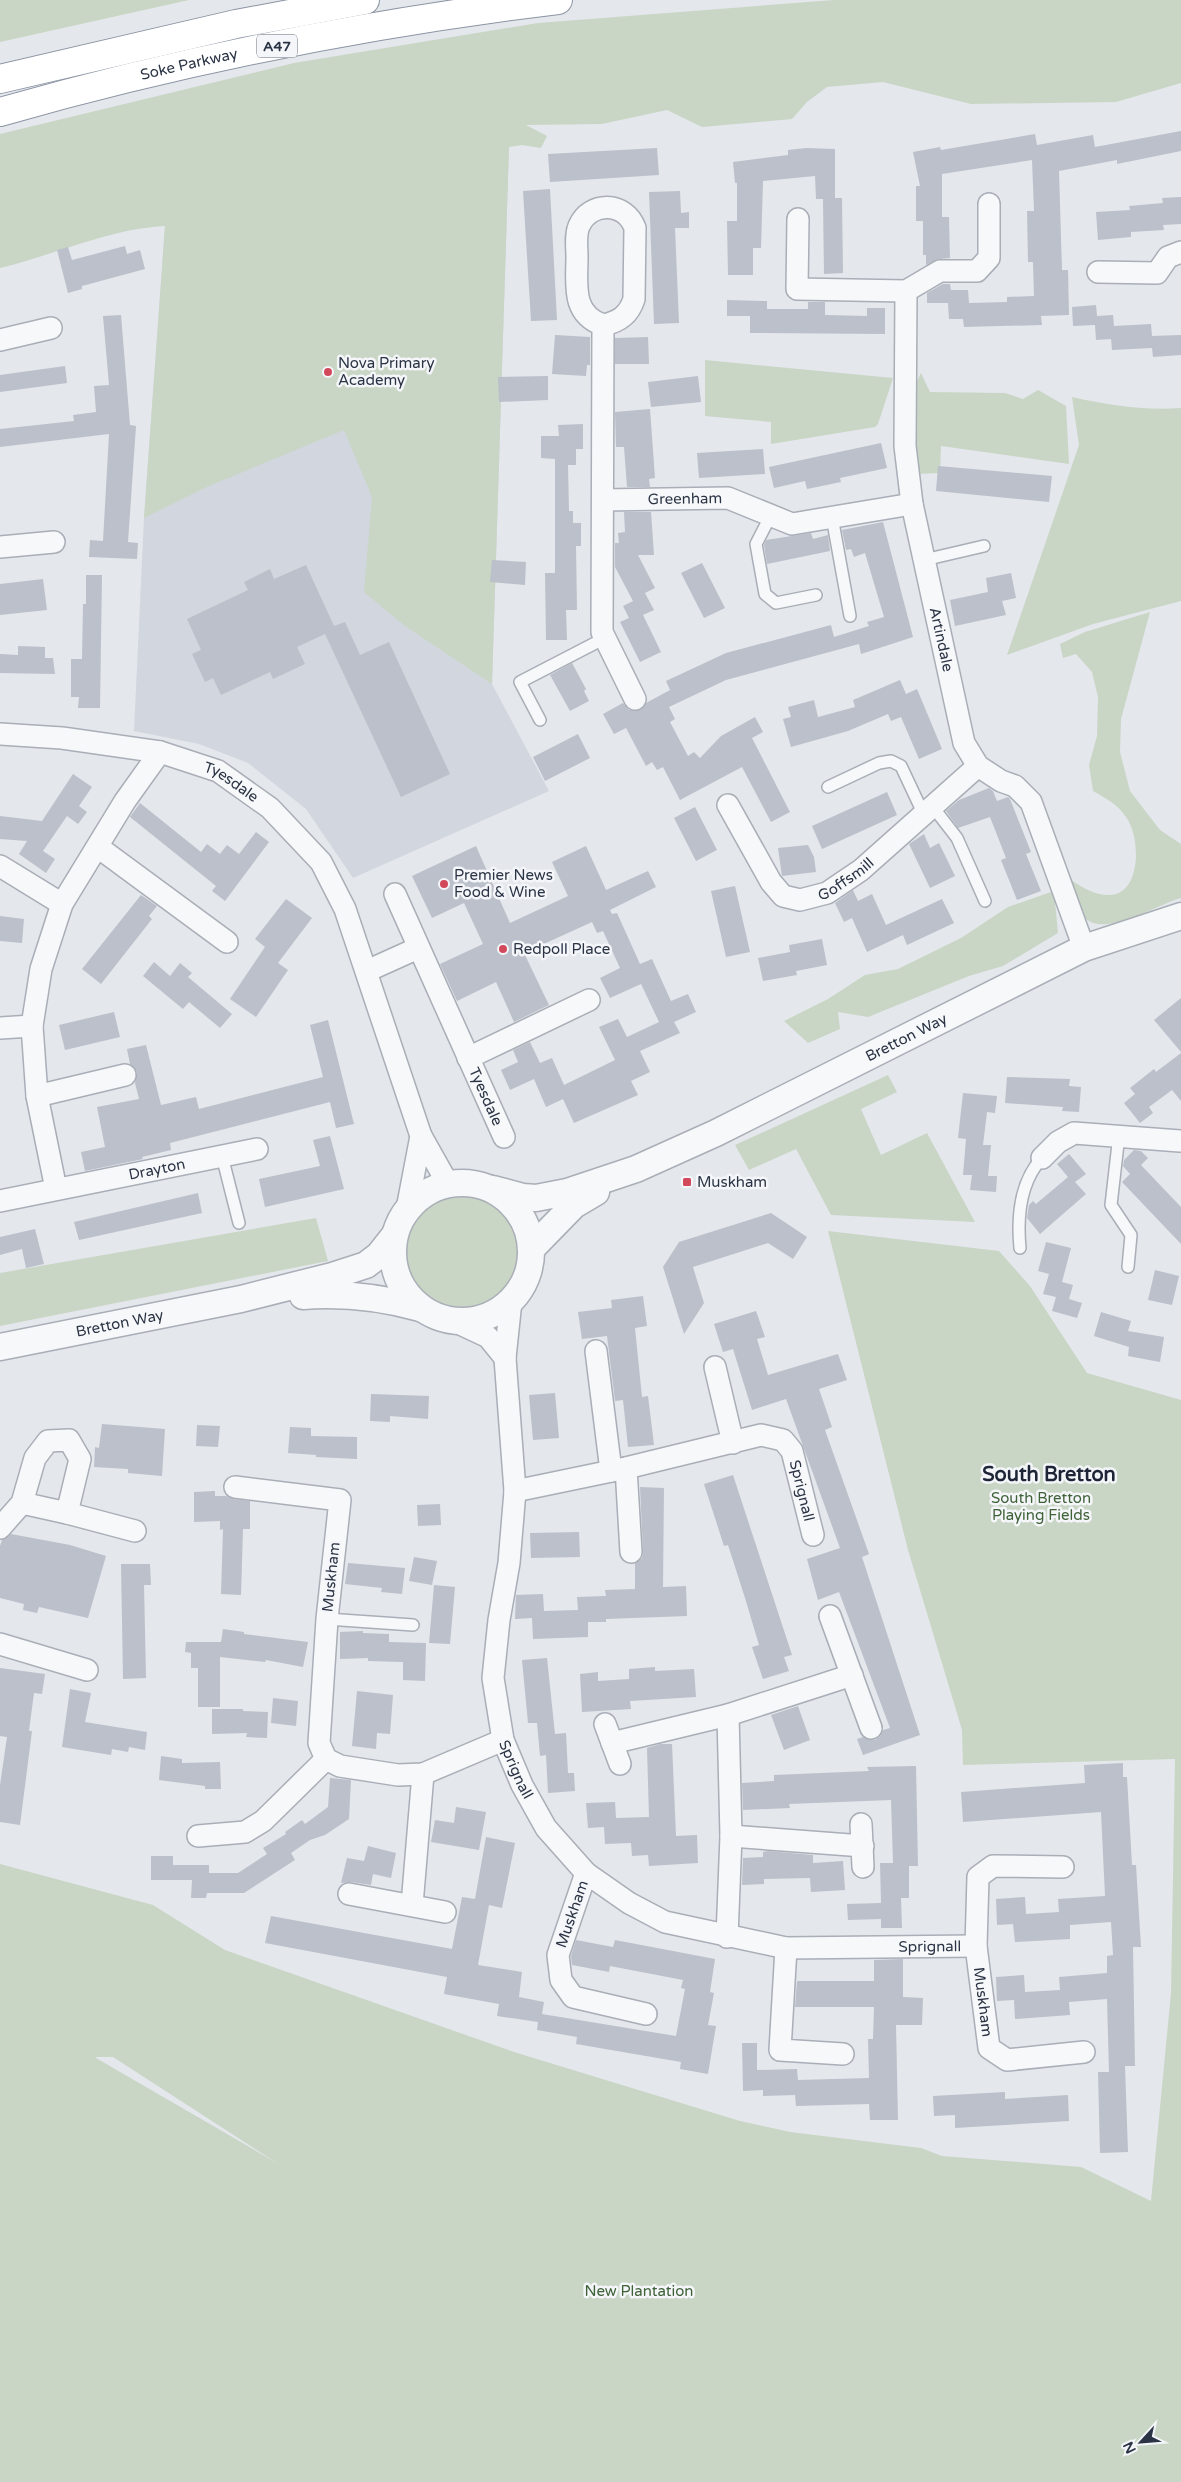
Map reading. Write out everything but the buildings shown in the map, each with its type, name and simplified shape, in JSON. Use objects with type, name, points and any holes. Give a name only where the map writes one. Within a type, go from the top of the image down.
[{"type":"highway","name":"Soke Parkway","points":[[0,79],[236,24],[365,0]]},
{"type":"highway","name":"Soke Parkway","points":[[0,112],[63,95],[256,50],[492,8],[558,0]]},
{"type":"street","points":[[798,219],[798,289],[906,291],[940,271],[977,271],[989,258],[989,204]]},
{"type":"street","points":[[610,207],[622,210],[631,218],[635,228],[634,300],[624,317],[615,323],[603,325],[592,321],[578,301],[577,235],[579,225],[587,216],[598,209],[610,207]]},
{"type":"street","points":[[1098,272],[1157,273],[1168,257],[1181,252]]},
{"type":"street","name":"Artindale","points":[[906,291],[904,446],[912,504],[964,743],[978,766],[1001,781],[1015,786],[1031,802],[1084,948]]},
{"type":"street","points":[[603,325],[602,632],[635,699]]},
{"type":"street","points":[[0,340],[51,328]]},
{"type":"street","name":"Greenham","points":[[603,500],[728,498],[749,505],[770,517],[792,524],[912,504]]},
{"type":"street","points":[[0,547],[54,542]]},
{"type":"street","name":"Tyesdale","points":[[0,734],[62,738],[160,752],[218,771],[270,808],[321,862],[344,909],[367,971],[421,1136],[448,1184]]},
{"type":"street","points":[[56,1189],[37,1096],[32,1026],[41,969],[62,904],[125,800],[160,752]]},
{"type":"street","name":"Goffsmill","points":[[728,805],[771,882],[783,896],[800,900],[827,893],[861,870],[978,766]]},
{"type":"street","points":[[98,847],[227,942]]},
{"type":"street","points":[[0,866],[62,904]]},
{"type":"street","name":"Tyesdale","points":[[396,894],[418,948],[504,1137]]},
{"type":"street","name":"Bretton Way","points":[[492,1189],[524,1198],[536,1198],[567,1192],[636,1169],[716,1133],[1084,948],[1181,916]]},
{"type":"street","points":[[367,971],[418,948]]},
{"type":"street","name":"Tyesdale","points":[[468,1058],[588,1000]]},
{"type":"street","points":[[0,1028],[32,1026]]},
{"type":"street","points":[[37,1096],[125,1076]]},
{"type":"street","points":[[1042,1158],[1058,1142],[1074,1133],[1181,1140]]},
{"type":"street","name":"Tyesdale","points":[[407,1209],[421,1136]]},
{"type":"street","name":"Drayton","points":[[0,1201],[257,1149]]},
{"type":"street","name":"Bretton Way","points":[[532,1248],[574,1205],[636,1169]]},
{"type":"street","points":[[456,1322],[476,1321],[495,1314],[512,1301],[523,1286],[530,1268],[532,1248],[528,1230],[520,1214],[508,1200],[492,1189],[471,1183],[448,1184],[432,1189],[418,1198],[407,1209],[394,1236],[392,1256],[396,1276],[406,1294],[420,1308],[437,1318],[456,1322],[488,1337],[504,1358]]},
{"type":"street","name":"Bretton Way","points":[[0,1347],[241,1299],[332,1276],[366,1265],[379,1255],[394,1236]]},
{"type":"street","name":"Bretton Way","points":[[241,1299],[338,1294],[384,1298],[420,1308]]},
{"type":"street","name":"Sprignall","points":[[512,1301],[504,1358],[515,1491],[509,1562],[493,1678],[503,1740],[522,1785],[546,1828],[586,1873],[630,1903],[665,1922],[727,1937],[786,1948],[976,1946],[978,1877],[993,1866],[1064,1867]]},
{"type":"street","points":[[596,1351],[631,1552]]},
{"type":"street","points":[[715,1367],[733,1443]]},
{"type":"street","name":"Sprignall","points":[[515,1491],[618,1470],[762,1435],[783,1440],[792,1451],[813,1535]]},
{"type":"street","points":[[0,1528],[22,1503],[35,1458],[48,1441],[69,1440],[80,1459],[67,1513]]},
{"type":"street","name":"Muskham","points":[[235,1487],[340,1500],[327,1619],[319,1743],[326,1759]]},
{"type":"street","points":[[22,1503],[67,1513],[135,1532]]},
{"type":"street","points":[[830,1616],[871,1728]]},
{"type":"street","points":[[0,1644],[87,1670]]},
{"type":"street","points":[[620,1764],[608,1734],[728,1715],[852,1676]]},
{"type":"street","points":[[727,1937],[731,1836],[728,1715]]},
{"type":"street","points":[[198,1836],[245,1832],[263,1821],[326,1759],[340,1766],[398,1775],[423,1774],[503,1740]]},
{"type":"street","points":[[412,1905],[423,1774]]},
{"type":"street","points":[[731,1836],[863,1856],[861,1824]]},
{"type":"street","name":"Muskham","points":[[586,1873],[558,1955],[561,1980],[573,1997],[646,2014]]},
{"type":"street","points":[[349,1894],[445,1912]]},
{"type":"street","name":"Muskham","points":[[976,1946],[989,2048],[1006,2060],[1084,2052]]},
{"type":"street","points":[[786,1948],[780,2050],[843,2054]]},
{"type":"lane","points":[[770,517],[756,544],[765,594],[776,602],[816,595]]},
{"type":"lane","points":[[832,517],[850,616]]},
{"type":"lane","points":[[924,560],[984,546]]},
{"type":"lane","points":[[540,720],[520,682],[605,638]]},
{"type":"lane","points":[[828,786],[879,763],[891,760],[902,766],[929,811],[957,838],[985,901]]},
{"type":"lane","points":[[1119,1135],[1111,1205],[1131,1235],[1128,1268]]},
{"type":"lane","points":[[222,1156],[239,1223]]},
{"type":"lane","points":[[1020,1248],[1018,1228],[1026,1181],[1032,1169],[1042,1158]]},
{"type":"lane","points":[[327,1619],[413,1625]]},
{"type":"shaded area","name":"Nova Primary Academy","points":[[509,146],[492,684],[549,791],[353,878],[306,809],[248,763],[199,744],[134,731],[144,518],[165,226]]},
{"type":"green space","points":[[0,0],[189,0],[0,42]]},
{"type":"green space","points":[[834,0],[1181,0],[1181,83],[1116,102],[971,104],[883,82],[827,87],[807,102],[792,119],[702,127],[667,110],[602,124],[526,125],[547,136],[541,148],[522,145],[509,147],[492,684],[405,626],[364,592],[372,497],[344,430],[209,486],[144,518],[165,226],[144,228],[102,237],[0,268],[0,134],[294,63],[538,23]]},
{"type":"green space","points":[[705,360],[893,378],[878,424],[875,427],[771,444],[771,422],[705,416]]},
{"type":"green space","points":[[921,373],[930,392],[1005,393],[1023,399],[1038,390],[1066,406],[1069,464],[941,446],[940,473],[914,474],[913,389]]},
{"type":"green space","points":[[1072,397],[1126,407],[1181,408],[1181,601],[1093,624],[1007,655],[1079,445]]},
{"type":"green space","points":[[1150,612],[1121,719],[1120,752],[1130,791],[1160,830],[1181,844],[1181,898],[1130,918],[1103,924],[1092,922],[1083,916],[1070,879],[1093,892],[1114,895],[1122,891],[1129,884],[1134,873],[1136,847],[1131,826],[1123,812],[1093,791],[1089,765],[1097,736],[1098,697],[1092,672],[1076,654],[1063,658],[1060,644],[1085,632]]},
{"type":"green space","points":[[1054,891],[1058,933],[1003,966],[969,976],[868,1017],[838,1012],[840,1029],[808,1043],[784,1021],[828,999],[865,975],[898,969],[961,938],[1008,907]]},
{"type":"green space","points":[[888,1075],[897,1092],[861,1109],[881,1155],[927,1133],[975,1222],[831,1215],[796,1149],[749,1170],[735,1145]]},
{"type":"green space","points":[[462,1183],[476,1184],[489,1188],[501,1194],[511,1203],[520,1213],[526,1225],[530,1238],[530,1266],[526,1279],[520,1291],[511,1301],[501,1310],[489,1316],[476,1320],[462,1321],[448,1320],[435,1316],[423,1310],[413,1301],[404,1291],[398,1279],[394,1266],[393,1252],[394,1238],[398,1225],[404,1213],[413,1203],[423,1194],[435,1188],[448,1184]]},
{"type":"green space","points":[[316,1218],[328,1261],[0,1326],[0,1273]]},
{"type":"green space","points":[[828,1231],[999,1251],[1030,1286],[1087,1373],[1181,1400],[1181,2482],[0,2482],[0,1864],[153,1905],[225,1950],[514,2052],[740,2121],[790,2132],[921,2148],[942,2156],[1081,2167],[1151,2201],[1171,1993],[1175,1759],[963,1765],[962,1730],[908,1550]],"holes":[[[113,2057],[277,2163],[96,2058]]]},
{"type":"place","name":"Nova Primary Academy","points":[[328,372]]},
{"type":"place","name":"Premier News Food & Wine","points":[[444,884]]},
{"type":"place","name":"Redpoll Place","points":[[503,949]]},
{"type":"place","name":"Muskham","points":[[687,1182]]},
{"type":"district","name":"South Bretton","points":[[1049,1474]]},
{"type":"park label","name":"South Bretton Playing Fields","points":[[1041,1506]]},
{"type":"park label","name":"New Plantation","points":[[639,2291]]}]
